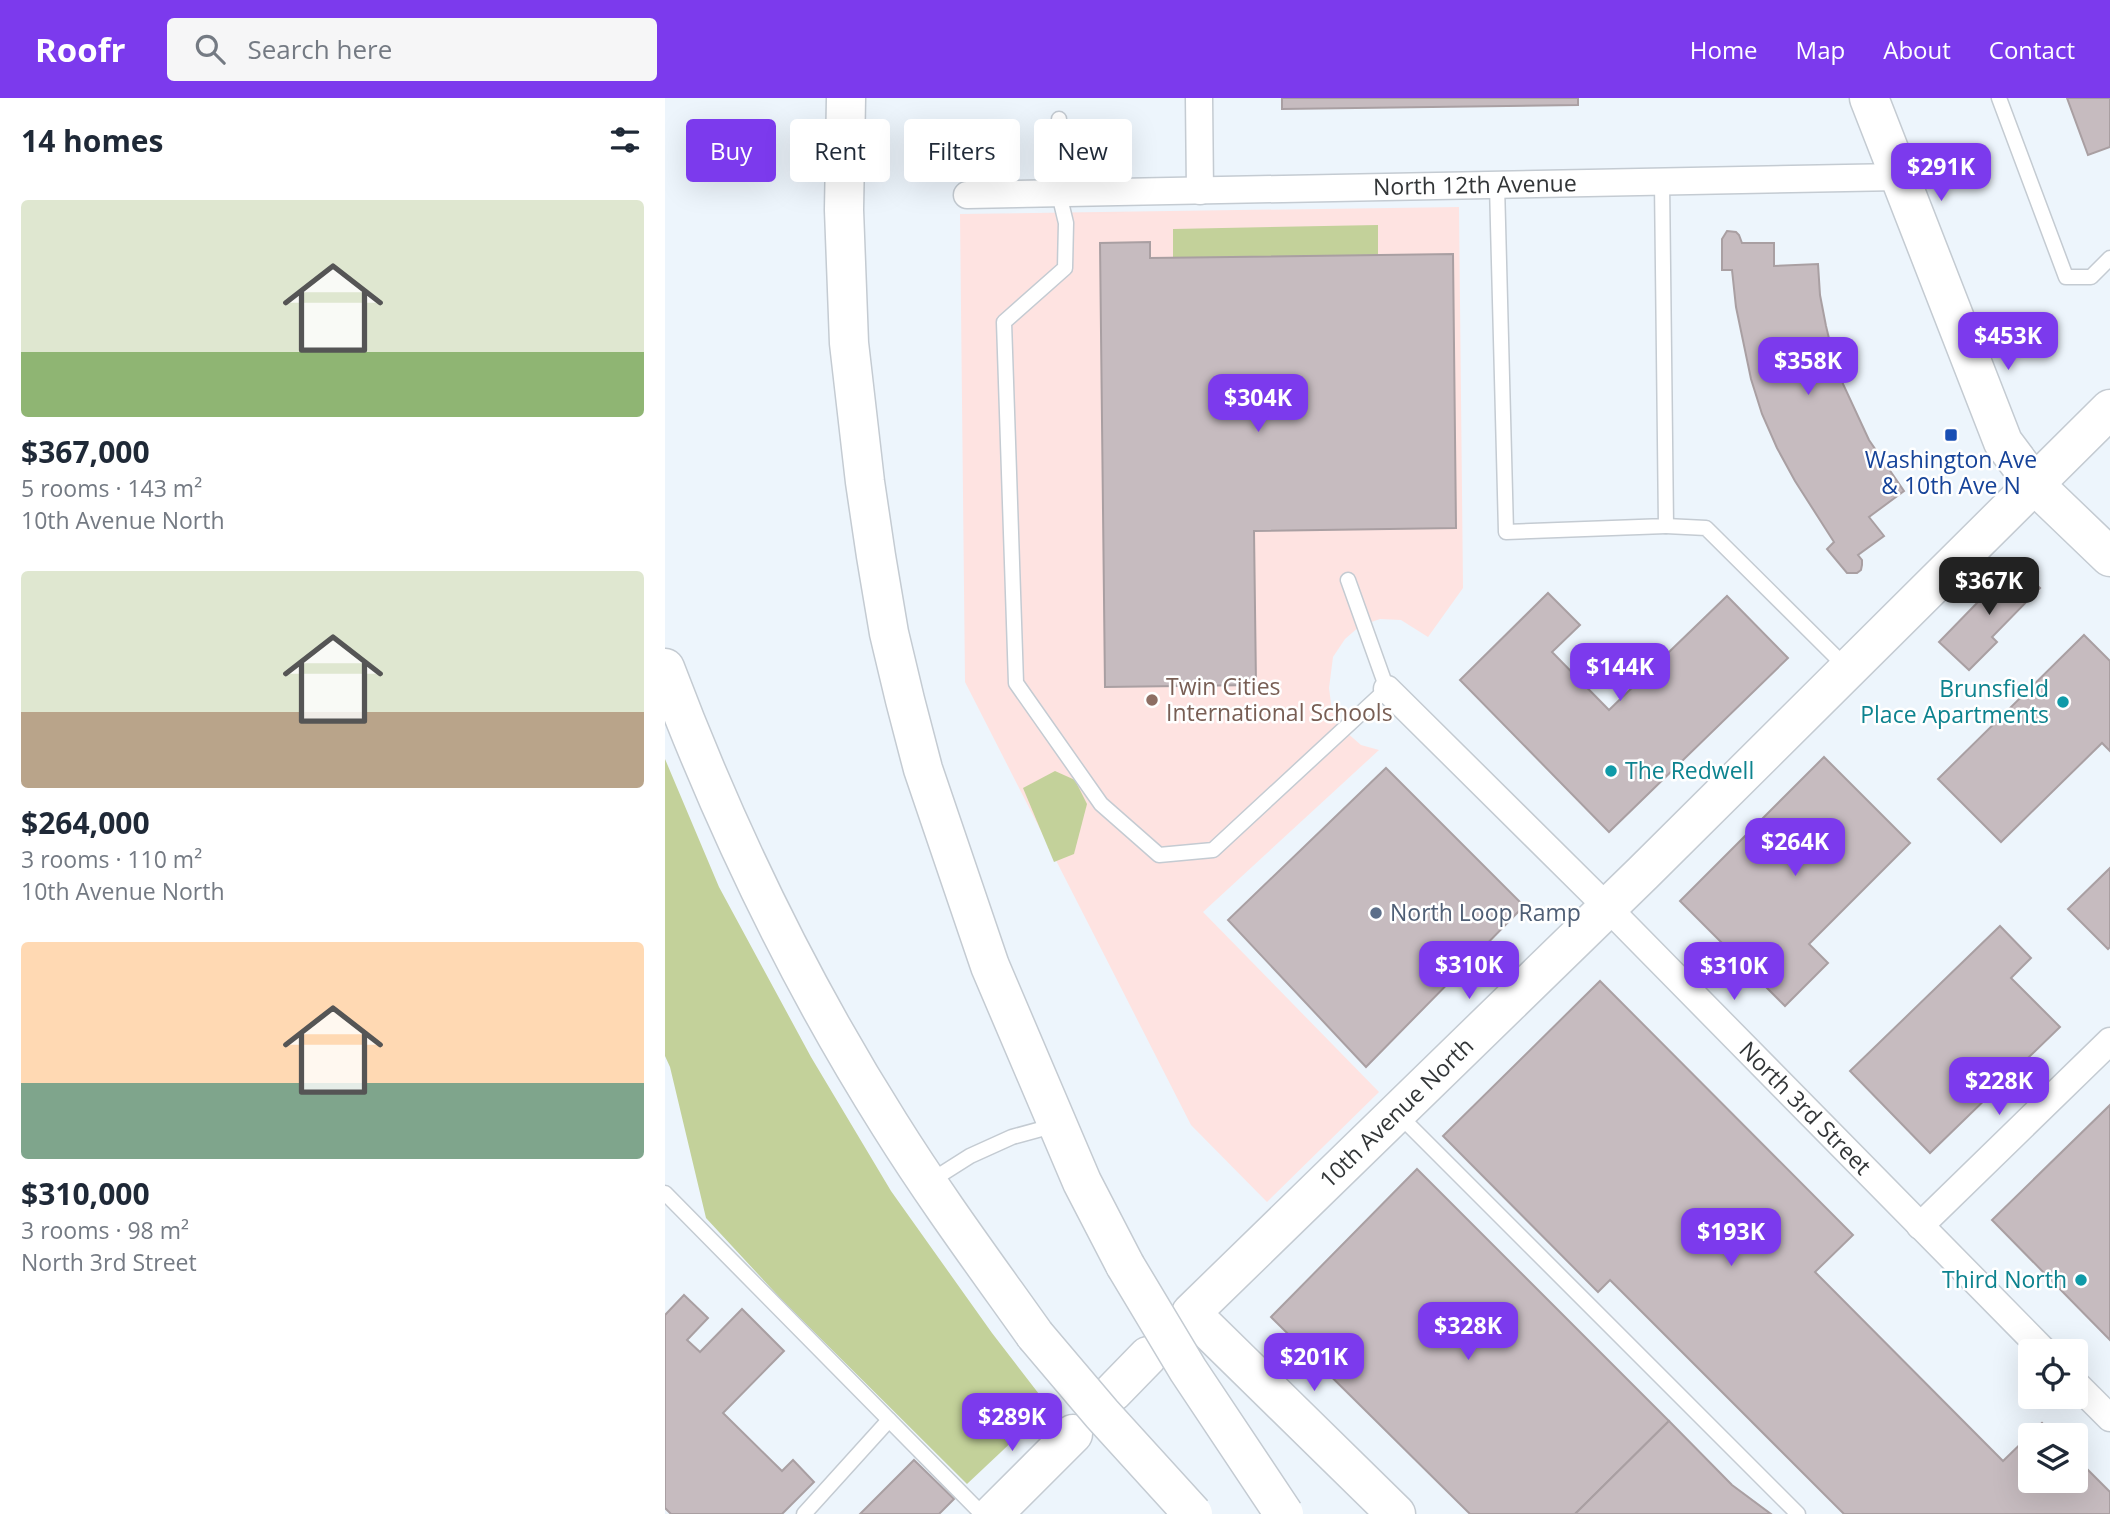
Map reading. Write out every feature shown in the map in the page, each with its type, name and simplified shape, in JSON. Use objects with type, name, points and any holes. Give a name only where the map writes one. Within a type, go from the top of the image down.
[{"type":"main road","points":[[846,98],[844,210],[849,342],[865,482],[889,633],[923,769],[990,966],[1081,1182],[1125,1265],[1188,1370],[1284,1514]]},
{"type":"main road","points":[[1869,98],[2003,442],[2035,485],[2110,557]]},
{"type":"main road","name":"10th Avenue North","points":[[1396,1514],[1191,1313],[1607,907],[2110,409]]},
{"type":"main road","points":[[665,668],[689,730],[785,943],[889,1124],[927,1183],[1035,1335],[1193,1514]]},
{"type":"main road","points":[[1113,1392],[1148,1356]]},
{"type":"main road","points":[[993,1514],[1073,1434]]},
{"type":"street","points":[[1199,98],[1200,191]]},
{"type":"street","name":"North 12th Avenue","points":[[967,195],[1899,177]]},
{"type":"street","name":"North 3rd Street","points":[[1387,689],[1607,907],[2032,1339]]},
{"type":"street","points":[[1920,1226],[2110,1041]]},
{"type":"street","points":[[2088,1396],[2110,1418]]},
{"type":"lane","points":[[1999,98],[2066,277],[2091,277],[2110,258]]},
{"type":"lane","points":[[1059,182],[1066,223],[1065,268],[1004,322],[1016,683],[1101,804],[1159,855],[1213,850],[1387,689],[1348,580]]},
{"type":"lane","points":[[1663,182],[1666,526]]},
{"type":"lane","points":[[1497,185],[1506,532],[1666,526],[1706,528],[1848,669]]},
{"type":"lane","points":[[1397,1113],[1798,1514]]},
{"type":"lane","points":[[927,1183],[969,1156],[1012,1137],[1058,1125]]},
{"type":"lane","points":[[665,1193],[982,1514]]},
{"type":"lane","points":[[804,1514],[889,1420]]},
{"type":"shaded area","name":"Twin Cities International Schools","points":[[1459,207],[1463,588],[1428,637],[1401,620],[1380,619],[1360,626],[1345,639],[1333,657],[1329,688],[1332,711],[1346,732],[1361,745],[1379,750],[1203,912],[1379,1092],[1267,1202],[1191,1125],[965,682],[960,214]]},
{"type":"green space","points":[[1378,225],[1378,255],[1173,258],[1173,229]]},
{"type":"green space","points":[[665,759],[719,887],[811,1057],[891,1191],[992,1333],[1049,1407],[967,1484],[782,1300],[706,1218],[670,1067],[665,1056]]},
{"type":"green space","points":[[1055,771],[1075,780],[1087,804],[1074,854],[1054,862],[1023,788]]},
{"type":"building","points":[[1282,98],[1578,98],[1578,105],[1282,109]]},
{"type":"building","points":[[2067,98],[2110,98],[2110,147],[2088,155]]},
{"type":"building","points":[[1727,231],[1736,232],[1742,243],[1774,243],[1774,266],[1818,264],[1826,326],[1843,384],[1869,440],[1904,491],[1869,517],[1884,536],[1858,555],[1862,565],[1857,573],[1847,573],[1827,549],[1834,542],[1795,481],[1762,414],[1751,379],[1736,307],[1732,270],[1722,270],[1722,239]]},
{"type":"building","points":[[1150,242],[1150,258],[1453,254],[1456,528],[1254,531],[1256,685],[1105,687],[1100,243]]},
{"type":"building","points":[[2015,564],[2040,588],[1992,637],[1997,642],[1969,670],[1939,642]]},
{"type":"building","name":"The Redwell","points":[[1548,593],[1580,625],[1552,652],[1609,710],[1727,596],[1788,658],[1609,832],[1460,680]]},
{"type":"building","name":"Brunsfield Place Apartments","points":[[2084,635],[2110,661],[2110,751],[2102,743],[2001,842],[1938,779]]},
{"type":"building","points":[[1824,757],[1910,843],[1809,944],[1828,963],[1785,1006],[1680,901]]},
{"type":"building","name":"North Loop Ramp","points":[[1386,768],[1524,906],[1366,1067],[1228,920]]},
{"type":"building","points":[[2110,868],[2110,947],[2108,949],[2068,909]]},
{"type":"building","points":[[2000,926],[2031,958],[2011,978],[2060,1027],[1930,1153],[1850,1071]]},
{"type":"building","points":[[1600,981],[1853,1235],[1815,1272],[2003,1461],[2018,1446],[2018,1493],[2088,1493],[2088,1470],[2110,1492],[2110,1514],[1844,1514],[1610,1280],[1598,1292],[1443,1136]]},
{"type":"building","name":"Third North","points":[[2110,1105],[2110,1340],[1992,1220]]},
{"type":"building","points":[[1417,1169],[1669,1421],[1575,1514],[1470,1514],[1271,1317]]},
{"type":"building","points":[[684,1295],[708,1318],[687,1340],[700,1352],[742,1309],[784,1351],[723,1413],[782,1471],[793,1460],[814,1482],[782,1514],[671,1514],[665,1508],[665,1315]]},
{"type":"building","points":[[1669,1421],[1732,1485],[1771,1514],[1575,1514]]},
{"type":"building","points":[[914,1460],[954,1499],[939,1514],[860,1514]]},
{"type":"place","name":"Washington Ave & 10th Ave N","points":[[1951,435]]},
{"type":"place","name":"Twin Cities International Schools","points":[[1152,700]]},
{"type":"place","name":"Brunsfield Place Apartments","points":[[2063,702]]},
{"type":"place","name":"The Redwell","points":[[1611,771]]},
{"type":"place","name":"North Loop Ramp","points":[[1376,913]]},
{"type":"place","name":"Third North","points":[[2081,1280]]}]
